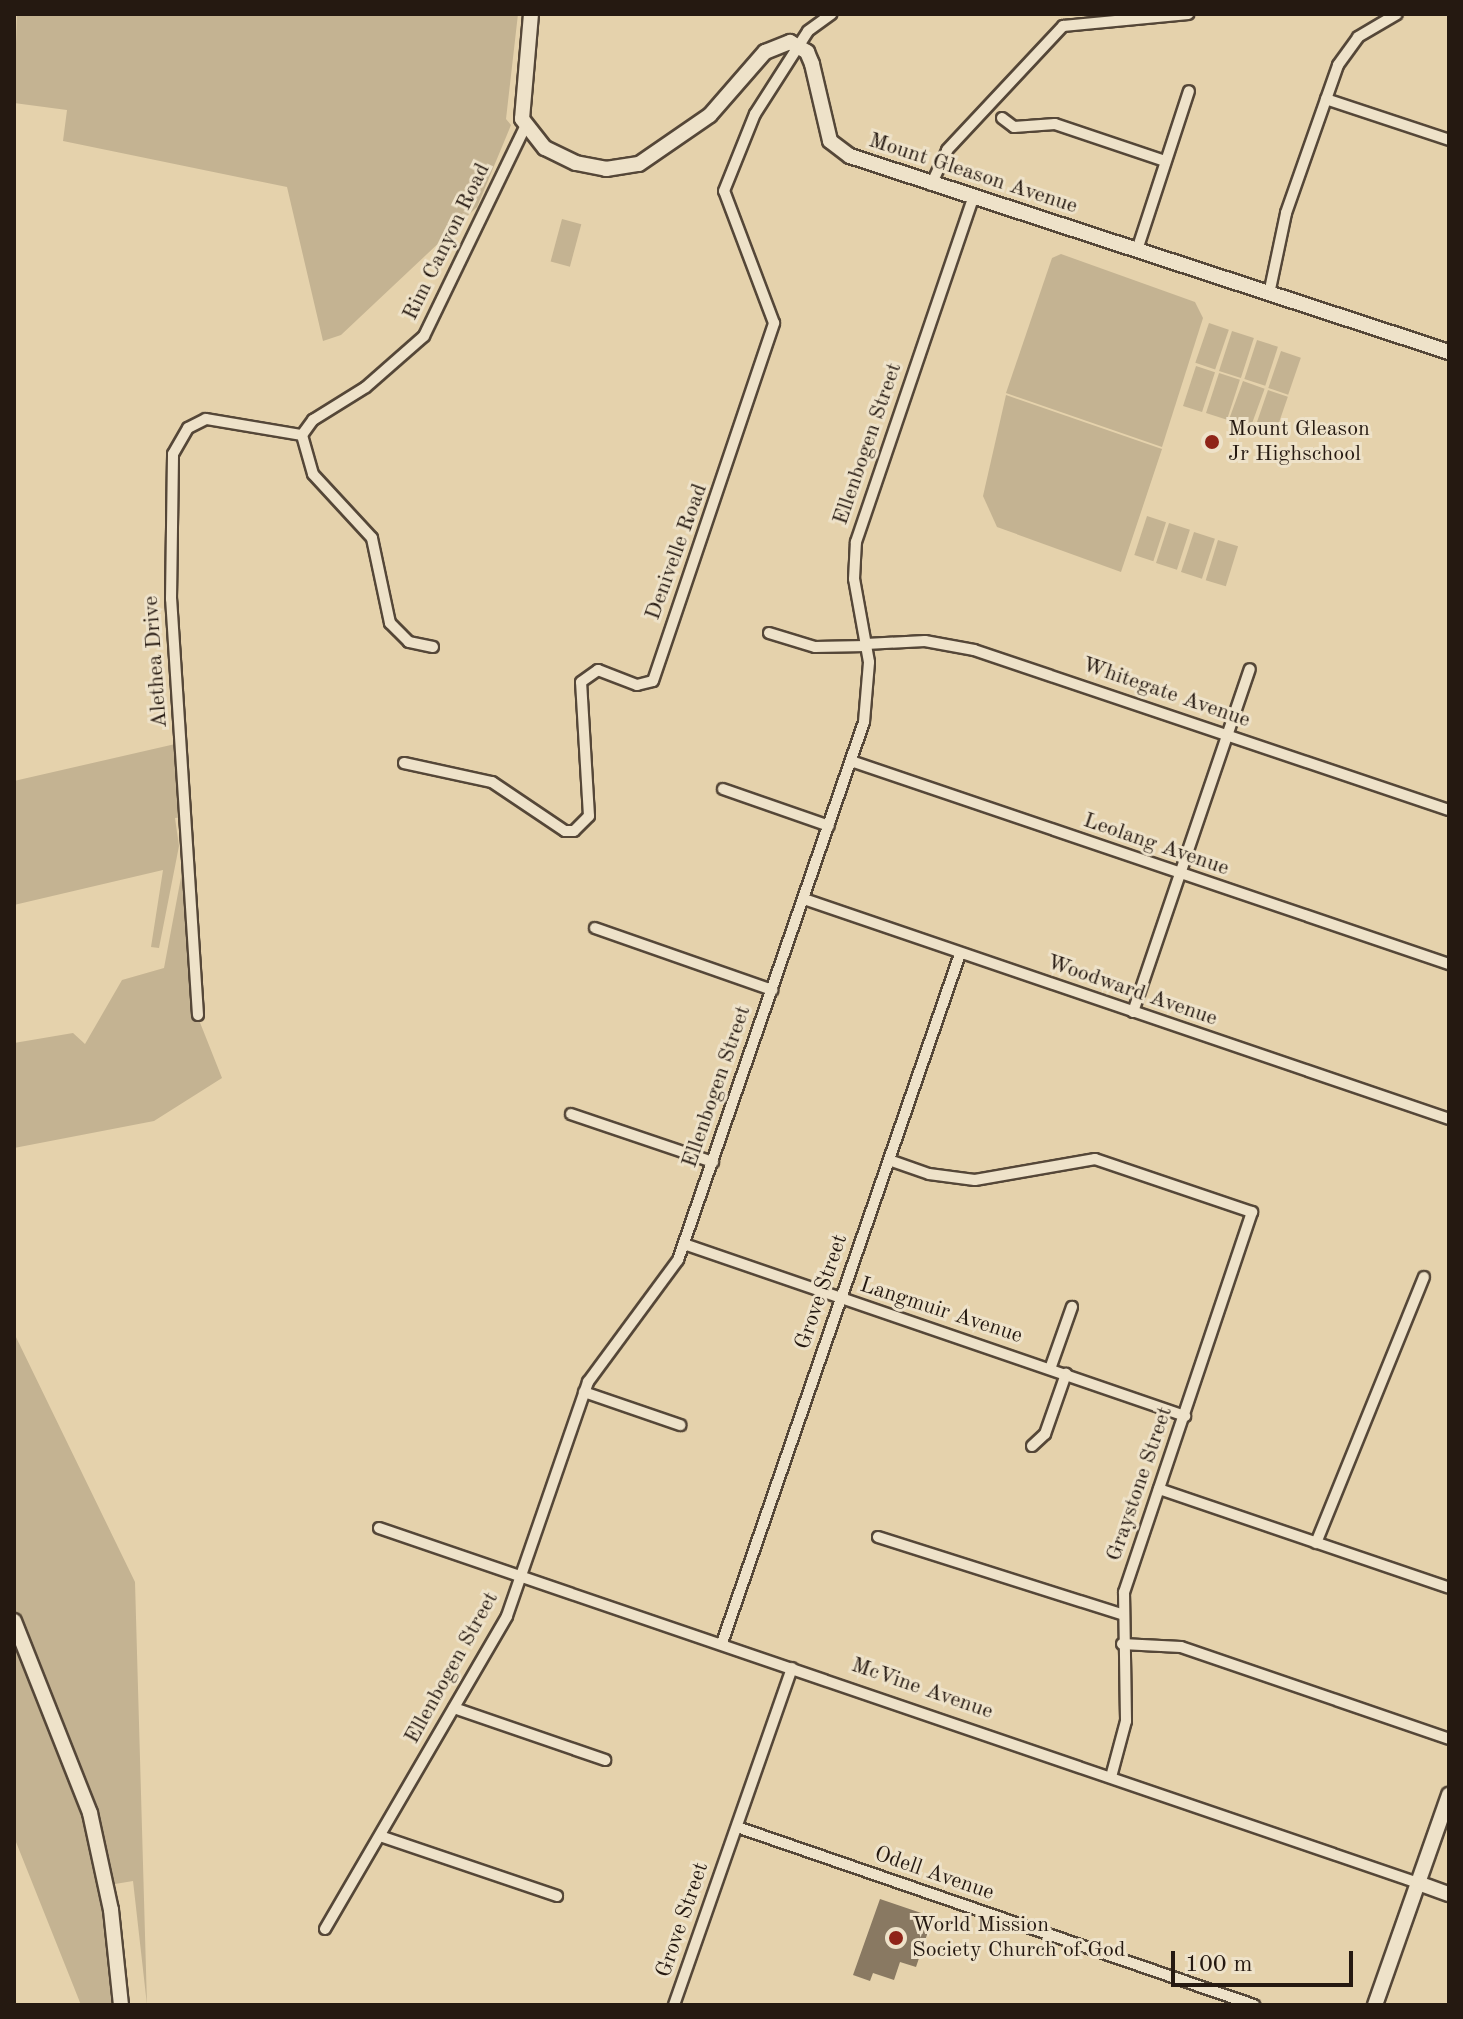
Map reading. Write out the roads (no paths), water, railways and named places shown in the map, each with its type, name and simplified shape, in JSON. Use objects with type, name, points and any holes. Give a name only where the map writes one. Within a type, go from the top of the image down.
[{"type":"street","points":[[531,14],[525,127],[545,148],[576,163],[619,170],[639,164],[710,115],[775,44],[799,45],[831,14]]},
{"type":"street","points":[[931,185],[947,150],[1063,26],[1188,14]]},
{"type":"street","points":[[1269,294],[1286,213],[1326,99],[1348,49],[1397,14]]},
{"type":"street","name":"Mount Gleason Avenue","points":[[799,45],[812,64],[822,121],[834,146],[931,185],[1449,352]]},
{"type":"street","name":"Denivelle Road","points":[[404,763],[492,782],[565,831],[574,831],[589,816],[581,682],[598,670],[637,685],[653,681],[774,323],[724,191],[755,114],[799,45]]},
{"type":"street","points":[[1137,250],[1189,91]]},
{"type":"street","points":[[1326,99],[1449,140]]},
{"type":"street","points":[[1002,118],[1014,127],[1055,124],[1165,161]]},
{"type":"street","name":"Rim Canyon Road","points":[[302,435],[313,420],[366,387],[424,336],[525,127]]},
{"type":"street","name":"Ellenbogen Street","points":[[325,1929],[503,1623],[584,1392],[602,1359],[662,1287],[684,1244],[829,826],[868,704],[866,645],[854,579],[856,542],[973,199]]},
{"type":"street","name":"Alethea Drive","points":[[198,1015],[171,599],[173,454],[188,428],[206,419],[302,435]]},
{"type":"street","points":[[302,435],[313,474],[372,538],[390,623],[409,642],[433,647]]},
{"type":"street","name":"Whitegate Avenue","points":[[769,633],[815,647],[925,641],[974,650],[1449,810]]},
{"type":"street","points":[[1133,1012],[1250,669]]},
{"type":"street","name":"Leolang Avenue","points":[[851,761],[1449,964]]},
{"type":"street","points":[[723,789],[829,826]]},
{"type":"street","name":"Woodward Avenue","points":[[804,899],[1449,1119]]},
{"type":"street","points":[[595,928],[772,990]]},
{"type":"street","name":"Grove Street","points":[[722,1643],[960,954]]},
{"type":"street","points":[[571,1114],[713,1162]]},
{"type":"street","name":"Graystone Street","points":[[889,1160],[929,1174],[975,1180],[1095,1159],[1252,1212],[1159,1489],[1121,1614],[1126,1721],[1111,1777]]},
{"type":"street","name":"Langmuir Avenue","points":[[684,1244],[1185,1416]]},
{"type":"street","points":[[1316,1543],[1424,1277]]},
{"type":"street","points":[[1050,1369],[1072,1307]]},
{"type":"street","points":[[1032,1446],[1045,1434],[1066,1374]]},
{"type":"street","points":[[584,1392],[680,1425]]},
{"type":"street","points":[[1159,1489],[1449,1588]]},
{"type":"street","name":"McVine Avenue","points":[[379,1528],[1449,1894]]},
{"type":"street","points":[[878,1537],[1121,1614]]},
{"type":"street","points":[[14,1621],[90,1813],[111,1910],[121,2005]]},
{"type":"street","points":[[1122,1644],[1181,1647],[1449,1739]]},
{"type":"street","name":"Grove Street","points":[[674,2005],[792,1668]]},
{"type":"street","points":[[454,1708],[605,1760]]},
{"type":"street","points":[[1375,2005],[1449,1795]]},
{"type":"street","name":"Odell Avenue","points":[[737,1827],[1254,2005]]},
{"type":"street","points":[[380,1836],[557,1896]]},
{"type":"place","name":"Mount Gleason Jr Highschool","points":[[1212,442]]},
{"type":"place","name":"World Mission Society Church of God","points":[[896,1938]]}]
